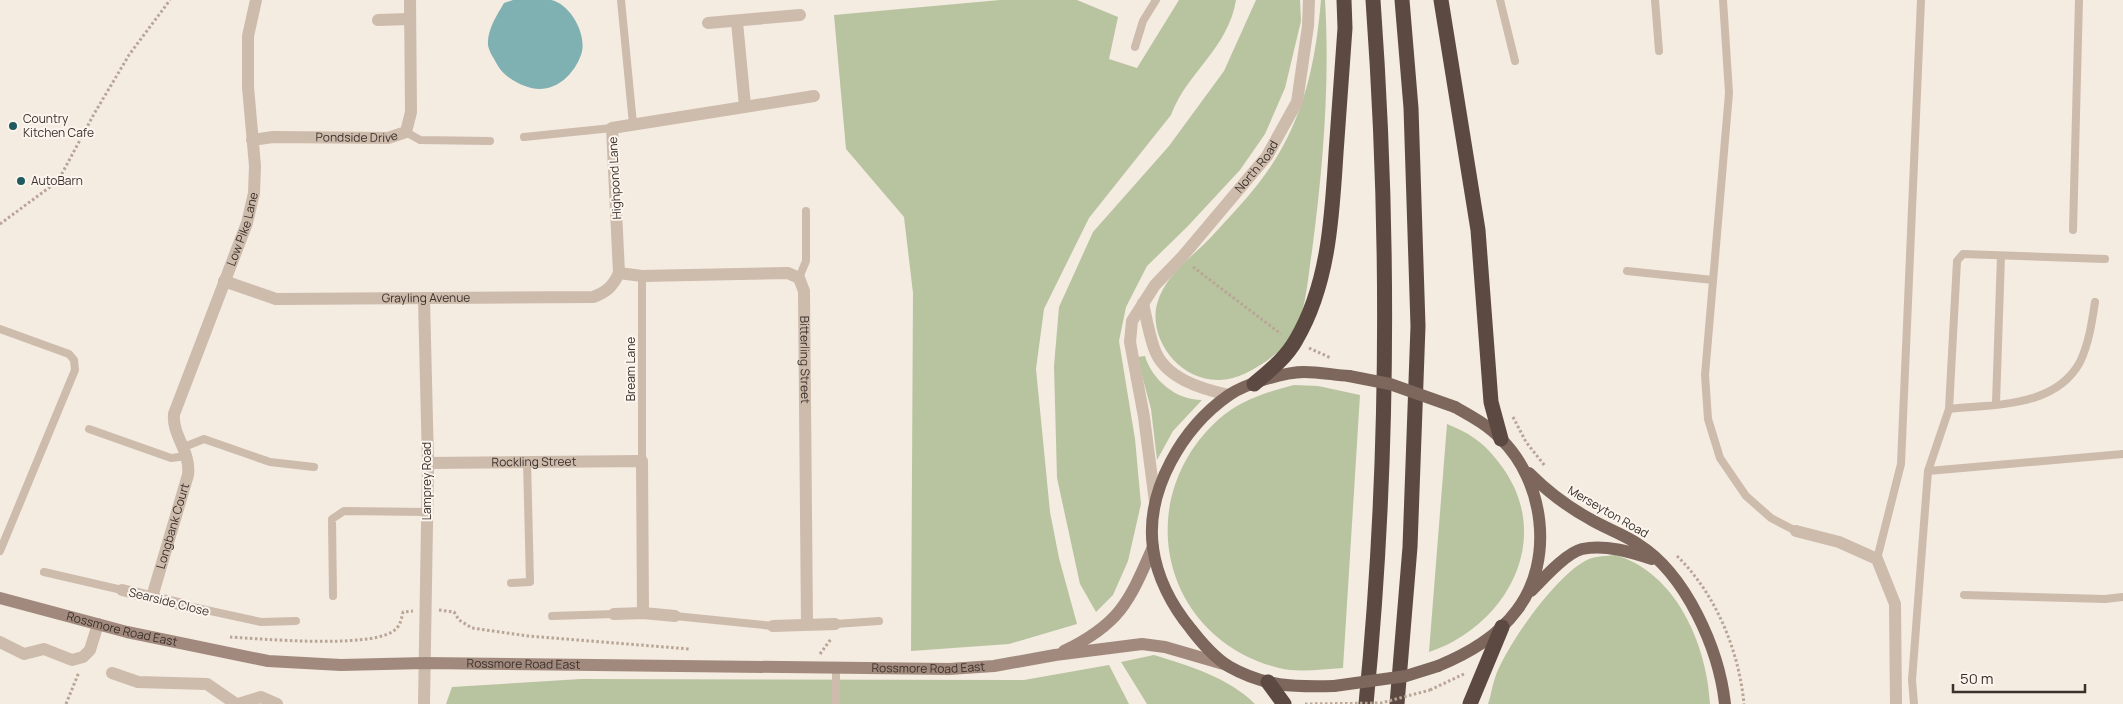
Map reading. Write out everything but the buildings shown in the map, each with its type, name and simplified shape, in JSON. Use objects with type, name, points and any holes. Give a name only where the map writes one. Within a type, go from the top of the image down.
[{"type":"highway","points":[[1254,384],[1279,361],[1296,341],[1312,308],[1324,264],[1328,237],[1344,38],[1344,0]]},
{"type":"highway","points":[[1366,704],[1380,544],[1386,329],[1381,110],[1373,0]]},
{"type":"highway","points":[[1397,704],[1410,547],[1418,326],[1410,108],[1402,0]]},
{"type":"highway","points":[[1441,0],[1478,230],[1491,402],[1501,439]]},
{"type":"highway","points":[[1470,704],[1502,627]]},
{"type":"highway","points":[[1268,682],[1284,704]]},
{"type":"main road","points":[[1303,372],[1349,376],[1390,384],[1455,407],[1478,420],[1501,439],[1522,466],[1534,490],[1540,513],[1540,548],[1533,581],[1518,609],[1502,627],[1480,645],[1438,666],[1406,676],[1334,686],[1292,687],[1268,682],[1226,664],[1197,636],[1178,613],[1165,589],[1152,547],[1155,502],[1171,461],[1184,440],[1202,419],[1229,395],[1254,384],[1303,372]]},
{"type":"main road","name":"Merseyton Road","points":[[1522,466],[1564,503],[1591,520],[1639,544],[1659,562],[1686,594],[1706,630],[1725,704]]},
{"type":"main road","name":"Rossmore Road East","points":[[1075,649],[1114,619],[1134,592],[1152,547]]},
{"type":"main road","name":"Merseyton Road","points":[[1525,595],[1559,564],[1581,549],[1629,551],[1659,562]]},
{"type":"main road","name":"Rossmore Road East","points":[[0,598],[98,624],[268,661],[341,665],[425,662],[949,669],[994,666],[1055,655],[1075,649],[1127,644],[1165,647],[1226,664]]},
{"type":"street","name":"Low Pike Lane","points":[[186,451],[173,425],[174,414],[247,223],[254,193],[248,87],[248,36],[256,0]]},
{"type":"street","name":"Pondside Drive","points":[[252,140],[273,137],[388,138],[406,132],[411,112],[410,0]]},
{"type":"street","name":"North Road","points":[[1155,502],[1144,417],[1130,342],[1132,321],[1155,284],[1182,257],[1267,156],[1297,102],[1308,26],[1309,0]]},
{"type":"street","points":[[708,23],[737,22],[800,15]]},
{"type":"street","points":[[378,20],[409,19]]},
{"type":"street","points":[[737,22],[745,106]]},
{"type":"street","name":"Highpond Lane","points":[[619,273],[612,128],[814,96]]},
{"type":"street","points":[[619,273],[642,276],[788,273],[799,278]]},
{"type":"street","name":"Grayling Avenue","points":[[224,282],[276,299],[594,297],[604,294],[614,285],[619,273]]},
{"type":"street","name":"Bitterling Street","points":[[799,278],[804,291],[807,624]]},
{"type":"street","name":"Lamprey Road","points":[[424,299],[428,463],[424,704]]},
{"type":"street","points":[[1143,303],[1154,349],[1159,359],[1185,382],[1229,395]]},
{"type":"street","name":"Longbank Court","points":[[152,597],[188,475],[186,451]]},
{"type":"street","points":[[642,461],[643,613]]},
{"type":"street","name":"Rockling Street","points":[[428,463],[642,461]]},
{"type":"street","points":[[1796,531],[1839,542],[1877,559],[1895,604],[1896,704]]},
{"type":"street","name":"Searside Close","points":[[122,590],[183,605]]},
{"type":"street","points":[[614,614],[643,613],[675,616]]},
{"type":"street","points":[[0,642],[24,654],[44,648],[72,660],[83,657],[90,650],[98,624]]},
{"type":"street","points":[[773,626],[835,624]]},
{"type":"street","points":[[112,673],[138,682],[208,684],[237,704],[260,697],[277,704]]},
{"type":"lane","points":[[620,0],[633,124]]},
{"type":"lane","points":[[1135,47],[1143,21],[1156,0]]},
{"type":"lane","points":[[1500,0],[1515,61]]},
{"type":"lane","points":[[1655,0],[1660,51]]},
{"type":"lane","points":[[1723,0],[1729,93],[1705,375],[1708,419],[1720,458],[1746,496],[1771,518],[1796,531]]},
{"type":"lane","points":[[1877,559],[1901,464],[1921,0]]},
{"type":"lane","points":[[2073,230],[2079,0]]},
{"type":"lane","points":[[524,137],[612,128]]},
{"type":"lane","points":[[406,132],[420,140],[490,141]]},
{"type":"lane","points":[[799,278],[806,261],[806,211]]},
{"type":"lane","points":[[1914,704],[1912,680],[1928,471],[1949,409],[1957,261],[1963,254],[2105,259]]},
{"type":"lane","points":[[1996,403],[2001,256]]},
{"type":"lane","points":[[1627,270],[1713,280]]},
{"type":"lane","name":"Bream Lane","points":[[642,276],[642,461]]},
{"type":"lane","points":[[1949,409],[2036,398],[2060,387],[2079,362],[2089,336],[2095,302]]},
{"type":"lane","points":[[0,329],[70,354],[74,360],[75,370],[0,551]]},
{"type":"lane","points":[[89,429],[171,458],[204,439],[270,462],[314,467]]},
{"type":"lane","points":[[1928,471],[2123,454]]},
{"type":"lane","points":[[511,584],[530,582],[527,461]]},
{"type":"lane","points":[[332,596],[332,519],[344,511],[427,512]]},
{"type":"lane","name":"Searside Close","points":[[44,572],[122,590]]},
{"type":"lane","points":[[1964,595],[2105,599],[2123,597]]},
{"type":"lane","name":"Searside Close","points":[[183,605],[229,617],[261,622],[296,621]]},
{"type":"lane","points":[[552,616],[614,614]]},
{"type":"lane","points":[[675,616],[773,626]]},
{"type":"lane","points":[[835,624],[879,621]]},
{"type":"lane","points":[[836,668],[836,704]]},
{"type":"path","points":[[0,224],[58,181],[94,114],[129,55],[170,0]]},
{"type":"path","points":[[1182,257],[1281,334],[1334,360]]},
{"type":"path","points":[[821,653],[834,635],[835,624]]},
{"type":"path","points":[[812,668],[813,657],[821,653],[831,653]]},
{"type":"path","points":[[66,704],[78,678],[83,657]]},
{"type":"path","points":[[1305,704],[1381,703],[1430,690],[1461,675],[1474,674]]},
{"type":"green space","points":[[1000,0],[1077,0],[1118,17],[1109,59],[1137,68],[1179,0],[1236,0],[1232,17],[1225,33],[1187,86],[1171,115],[1089,218],[1044,309],[1036,369],[1050,512],[1059,558],[1077,624],[1009,644],[911,651],[913,293],[904,217],[846,149],[834,15]]},
{"type":"green space","points":[[1256,0],[1300,0],[1301,21],[1285,88],[1265,134],[1240,170],[1187,227],[1147,266],[1126,307],[1119,341],[1135,439],[1141,504],[1128,561],[1113,595],[1096,612],[1080,584],[1057,478],[1054,366],[1059,307],[1093,232],[1169,146],[1224,71]]},
{"type":"green space","points":[[1321,0],[1325,0],[1326,31],[1325,126],[1312,251],[1305,299],[1300,317],[1295,331],[1285,344],[1262,364],[1245,374],[1226,380],[1219,380],[1192,374],[1170,356],[1162,344],[1155,318],[1157,304],[1161,293],[1173,275],[1213,235],[1258,184],[1286,141],[1304,97],[1310,74]]},
{"type":"green space","points":[[1145,356],[1153,373],[1166,387],[1183,396],[1202,400],[1173,431],[1157,460],[1151,409],[1137,357]]},
{"type":"green space","points":[[1294,385],[1318,386],[1360,395],[1343,668],[1294,670],[1279,668],[1239,652],[1207,628],[1185,597],[1171,562],[1168,525],[1174,487],[1191,451],[1227,412],[1264,394]]},
{"type":"green space","points":[[1447,424],[1478,441],[1491,453],[1505,471],[1519,498],[1524,526],[1522,553],[1513,579],[1499,603],[1479,623],[1456,640],[1429,652]]},
{"type":"green space","points":[[1615,555],[1636,564],[1655,577],[1671,594],[1684,614],[1695,635],[1702,658],[1708,681],[1710,704],[1488,704],[1495,678],[1510,648],[1548,594],[1576,567],[1589,559]]},
{"type":"green space","points":[[1154,655],[1194,668],[1233,686],[1255,704],[1147,704],[1121,662]]},
{"type":"green space","points":[[1109,665],[1129,704],[446,704],[452,687],[581,679],[1024,680]]},
{"type":"water","points":[[513,0],[551,0],[558,3],[571,14],[580,30],[583,47],[577,64],[566,78],[551,87],[534,89],[521,85],[503,72],[492,56],[488,45],[491,28],[504,3]]},
{"type":"place","name":"Country Kitchen Cafe","points":[[13,126]]},
{"type":"place","name":"AutoBarn","points":[[21,181]]}]
